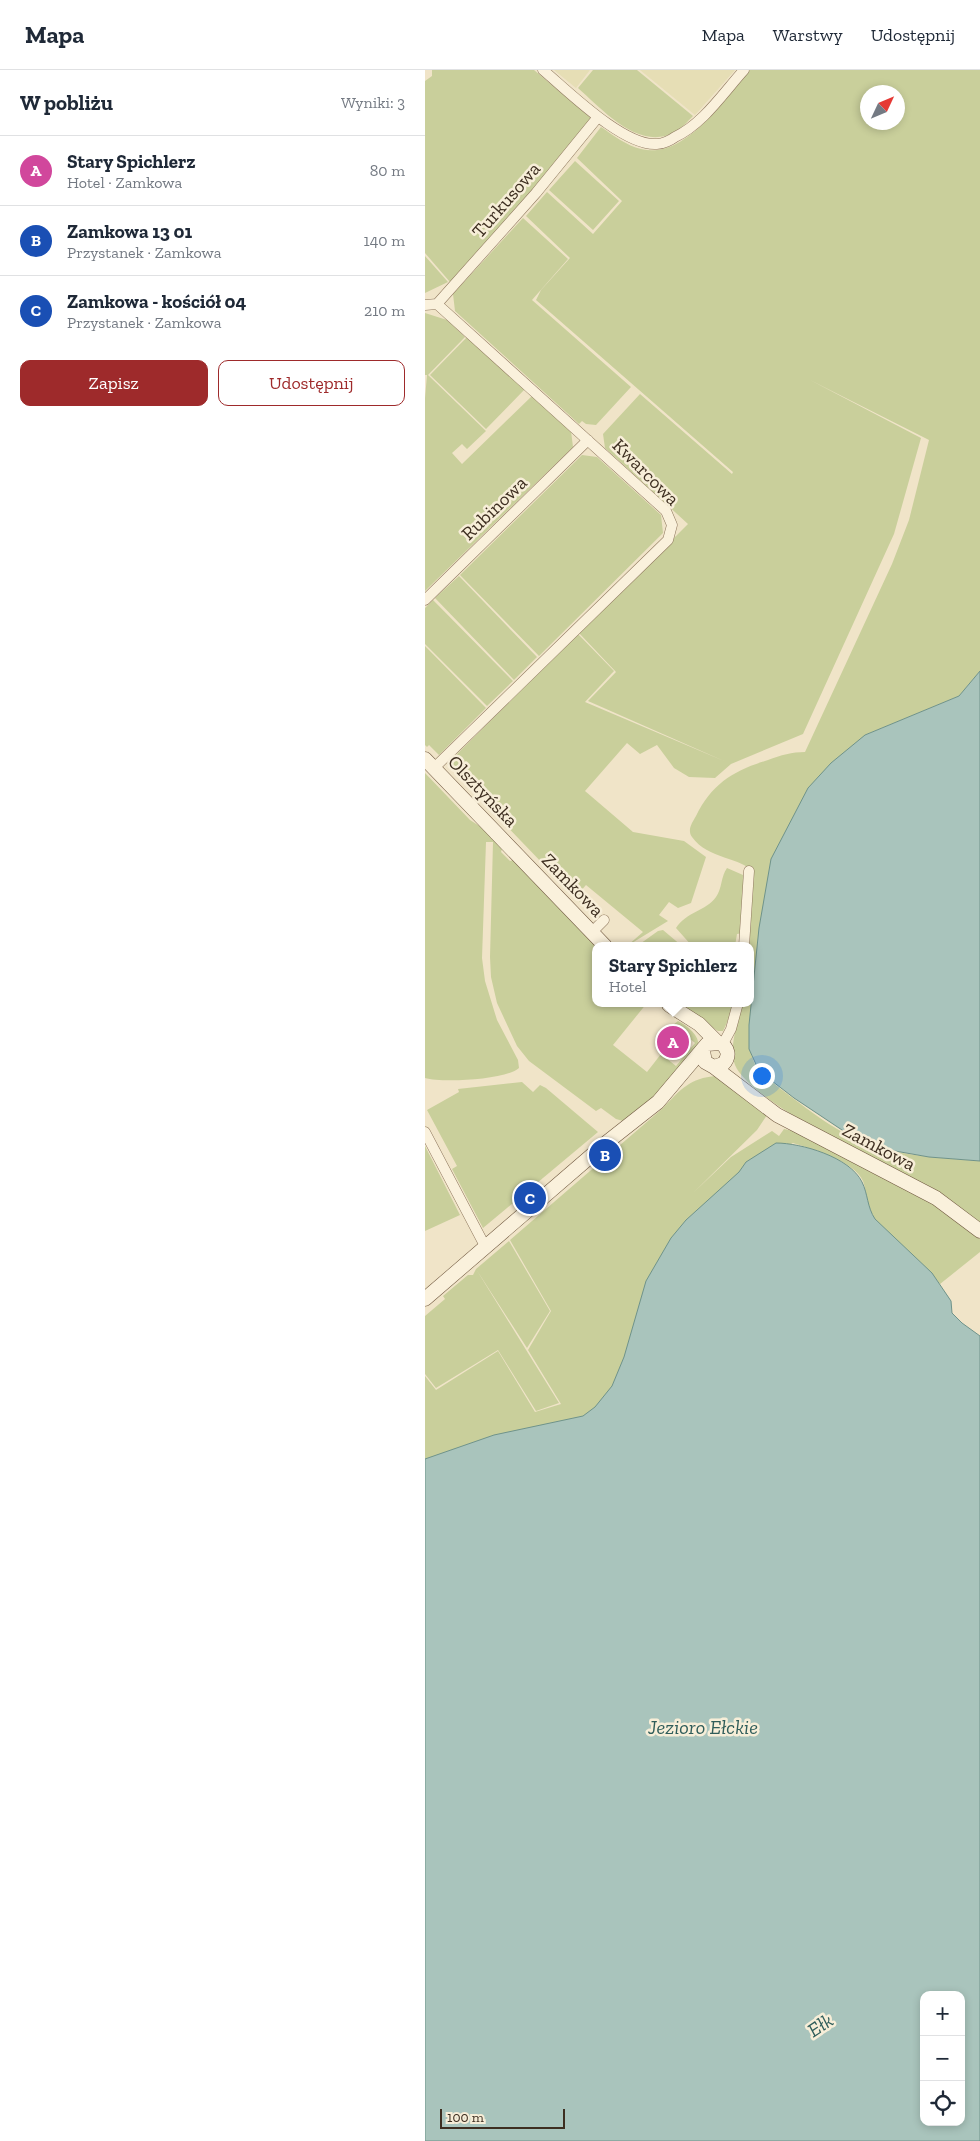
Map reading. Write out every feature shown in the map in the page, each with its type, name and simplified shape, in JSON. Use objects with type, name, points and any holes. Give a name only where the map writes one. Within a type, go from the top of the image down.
[{"type":"street","points":[[543,70],[598,117],[640,142],[658,144],[677,137],[702,117],[744,70]]},
{"type":"street","name":"Turkusowa","points":[[437,304],[536,193],[598,117]]},
{"type":"street","points":[[425,305],[437,304]]},
{"type":"street","name":"Kwarcowa","points":[[430,763],[667,540],[672,525],[666,511],[437,304]]},
{"type":"street","name":"Rubinowa","points":[[425,600],[588,440]]},
{"type":"street","name":"Olsztyńska","points":[[430,763],[510,854]]},
{"type":"street","name":"Zamkowa","points":[[510,854],[601,942]]},
{"type":"street","points":[[744,942],[749,871]]},
{"type":"street","points":[[592,932],[604,920]]},
{"type":"street","points":[[672,1007],[699,1024],[712,1046],[727,1049],[727,1059],[723,1064],[694,1070],[673,1086]]},
{"type":"street","points":[[425,1299],[606,1143],[651,1109],[731,1029],[737,1007]]},
{"type":"street","points":[[711,1066],[703,1059],[712,1046]]},
{"type":"street","name":"Zamkowa","points":[[727,1059],[734,1073],[758,1101]]},
{"type":"street","name":"Zamkowa","points":[[711,1066],[777,1115],[936,1198],[980,1230]]},
{"type":"street","points":[[425,1132],[486,1248]]},
{"type":"shaded area","points":[[554,70],[590,70],[576,88]]},
{"type":"shaded area","points":[[640,70],[735,70],[695,115]]},
{"type":"green space","points":[[432,70],[534,70],[591,118],[533,190],[450,282],[425,253],[425,81],[432,76]]},
{"type":"green space","points":[[593,70],[637,70],[693,116],[675,132],[661,137],[648,137],[635,132],[610,116],[578,88]]},
{"type":"green space","points":[[750,70],[980,70],[980,671],[959,696],[865,735],[756,1033],[749,1039],[753,1060],[761,1073],[811,1112],[848,1135],[874,1146],[900,1153],[980,1161],[980,1224],[944,1195],[791,1114],[760,1092],[739,1072],[733,1058],[733,1050],[741,1007],[754,1007],[754,942],[748,942],[753,872],[748,867],[706,850],[692,837],[690,832],[702,805],[717,786],[726,779],[756,764],[787,754],[805,752],[892,564],[909,520],[929,440],[810,380],[921,438],[894,534],[803,734],[731,764],[715,778],[689,777],[674,768],[657,745],[640,754],[627,743],[585,791],[633,832],[684,841],[706,857],[691,903],[678,908],[669,902],[659,915],[668,921],[632,942],[643,932],[586,885],[579,893],[601,914],[596,919],[447,764],[578,634],[614,671],[585,702],[724,761],[588,701],[616,672],[579,633],[688,524],[605,448],[603,434],[640,394],[732,474],[733,472],[536,300],[541,290],[570,258],[526,216],[547,192],[593,234],[622,201],[577,158],[601,127],[636,148],[657,150],[673,145],[703,124]]},
{"type":"green space","points":[[575,161],[619,201],[593,230],[549,190]]},
{"type":"green space","points":[[523,218],[568,259],[532,300],[631,387],[596,425],[586,424],[582,421],[579,424],[455,311],[453,294]]},
{"type":"green space","points":[[425,256],[448,282],[425,293]]},
{"type":"green space","points":[[425,313],[447,320],[465,337],[428,375],[486,431],[467,449],[462,444],[452,453],[462,464],[532,396],[571,431],[573,447],[425,591],[425,398],[427,375],[425,375]]},
{"type":"green space","points":[[467,337],[525,389],[486,429],[430,375]]},
{"type":"green space","points":[[582,455],[597,457],[661,515],[663,533],[539,656],[460,575]]},
{"type":"green space","points":[[459,576],[537,657],[514,680],[435,598]]},
{"type":"green space","points":[[433,600],[513,681],[487,706],[425,644],[425,608]]},
{"type":"green space","points":[[425,646],[486,708],[439,755],[429,745],[427,747],[425,745]]},
{"type":"green space","points":[[425,773],[470,820],[484,829],[502,849],[501,852],[510,861],[513,860],[592,943],[592,1007],[644,1007],[613,1045],[647,1072],[661,1054],[676,1066],[695,1043],[673,1025],[678,1021],[689,1028],[695,1035],[699,1047],[659,1093],[623,1121],[616,1119],[601,1108],[596,1111],[529,1061],[517,1046],[497,1003],[491,977],[493,842],[486,842],[482,958],[485,981],[497,1020],[518,1060],[519,1068],[512,1072],[488,1078],[445,1080],[425,1078]]},
{"type":"green space","points":[[727,868],[743,875],[745,882],[743,933],[737,934],[736,942],[688,942],[676,928],[685,918],[712,902],[716,897]]},
{"type":"green space","points":[[663,930],[677,942],[643,942],[658,931]]},
{"type":"green space","points":[[681,1007],[733,1007],[723,1031],[718,1031]]},
{"type":"green space","points":[[716,1076],[767,1115],[757,1130],[693,1193],[731,1157],[772,1131],[779,1136],[784,1129],[798,1132],[940,1206],[980,1239],[980,1252],[940,1284],[875,1219],[869,1210],[863,1181],[851,1167],[832,1157],[793,1143],[773,1153],[634,1383],[425,1520],[425,1376],[436,1390],[498,1351],[535,1412],[561,1404],[528,1350],[551,1311],[510,1240],[663,1108],[681,1090],[699,1079]]},
{"type":"green space","points":[[522,1082],[533,1092],[540,1085],[546,1088],[598,1132],[483,1228],[452,1169],[457,1166],[427,1110],[459,1092],[458,1089]]},
{"type":"green space","points":[[425,1146],[460,1215],[425,1231]]},
{"type":"green space","points":[[509,1241],[550,1311],[527,1348],[476,1269]]},
{"type":"green space","points":[[476,1269],[559,1403],[536,1411],[498,1350],[436,1388],[425,1374],[425,1316],[445,1299],[443,1296],[468,1275],[473,1275]]},
{"type":"water","points":[[980,671],[980,1161],[929,1157],[895,1151],[873,1146],[848,1134],[794,1098],[759,1071],[749,1049],[749,1025],[751,1007],[754,1007],[754,976],[759,928],[771,859],[808,788],[831,763],[865,735],[959,696]]},
{"type":"water","name":"Jezioro Ełckie","points":[[776,1143],[798,1146],[824,1153],[847,1165],[862,1182],[870,1210],[875,1219],[932,1273],[951,1301],[952,1313],[980,1336],[980,2141],[425,2141],[425,1459],[494,1435],[583,1416],[595,1407],[612,1386],[624,1357],[646,1281],[671,1238],[686,1220],[739,1172],[746,1162]]},
{"type":"place","name":"Stary Spichlerz","points":[[673,1042]]},
{"type":"place","name":"Zamkowa 13 01","points":[[605,1155]]},
{"type":"place","name":"Zamkowa - kościół 04","points":[[530,1198]]},
{"type":"water label","name":"Ełk","points":[[820,2025]]}]
